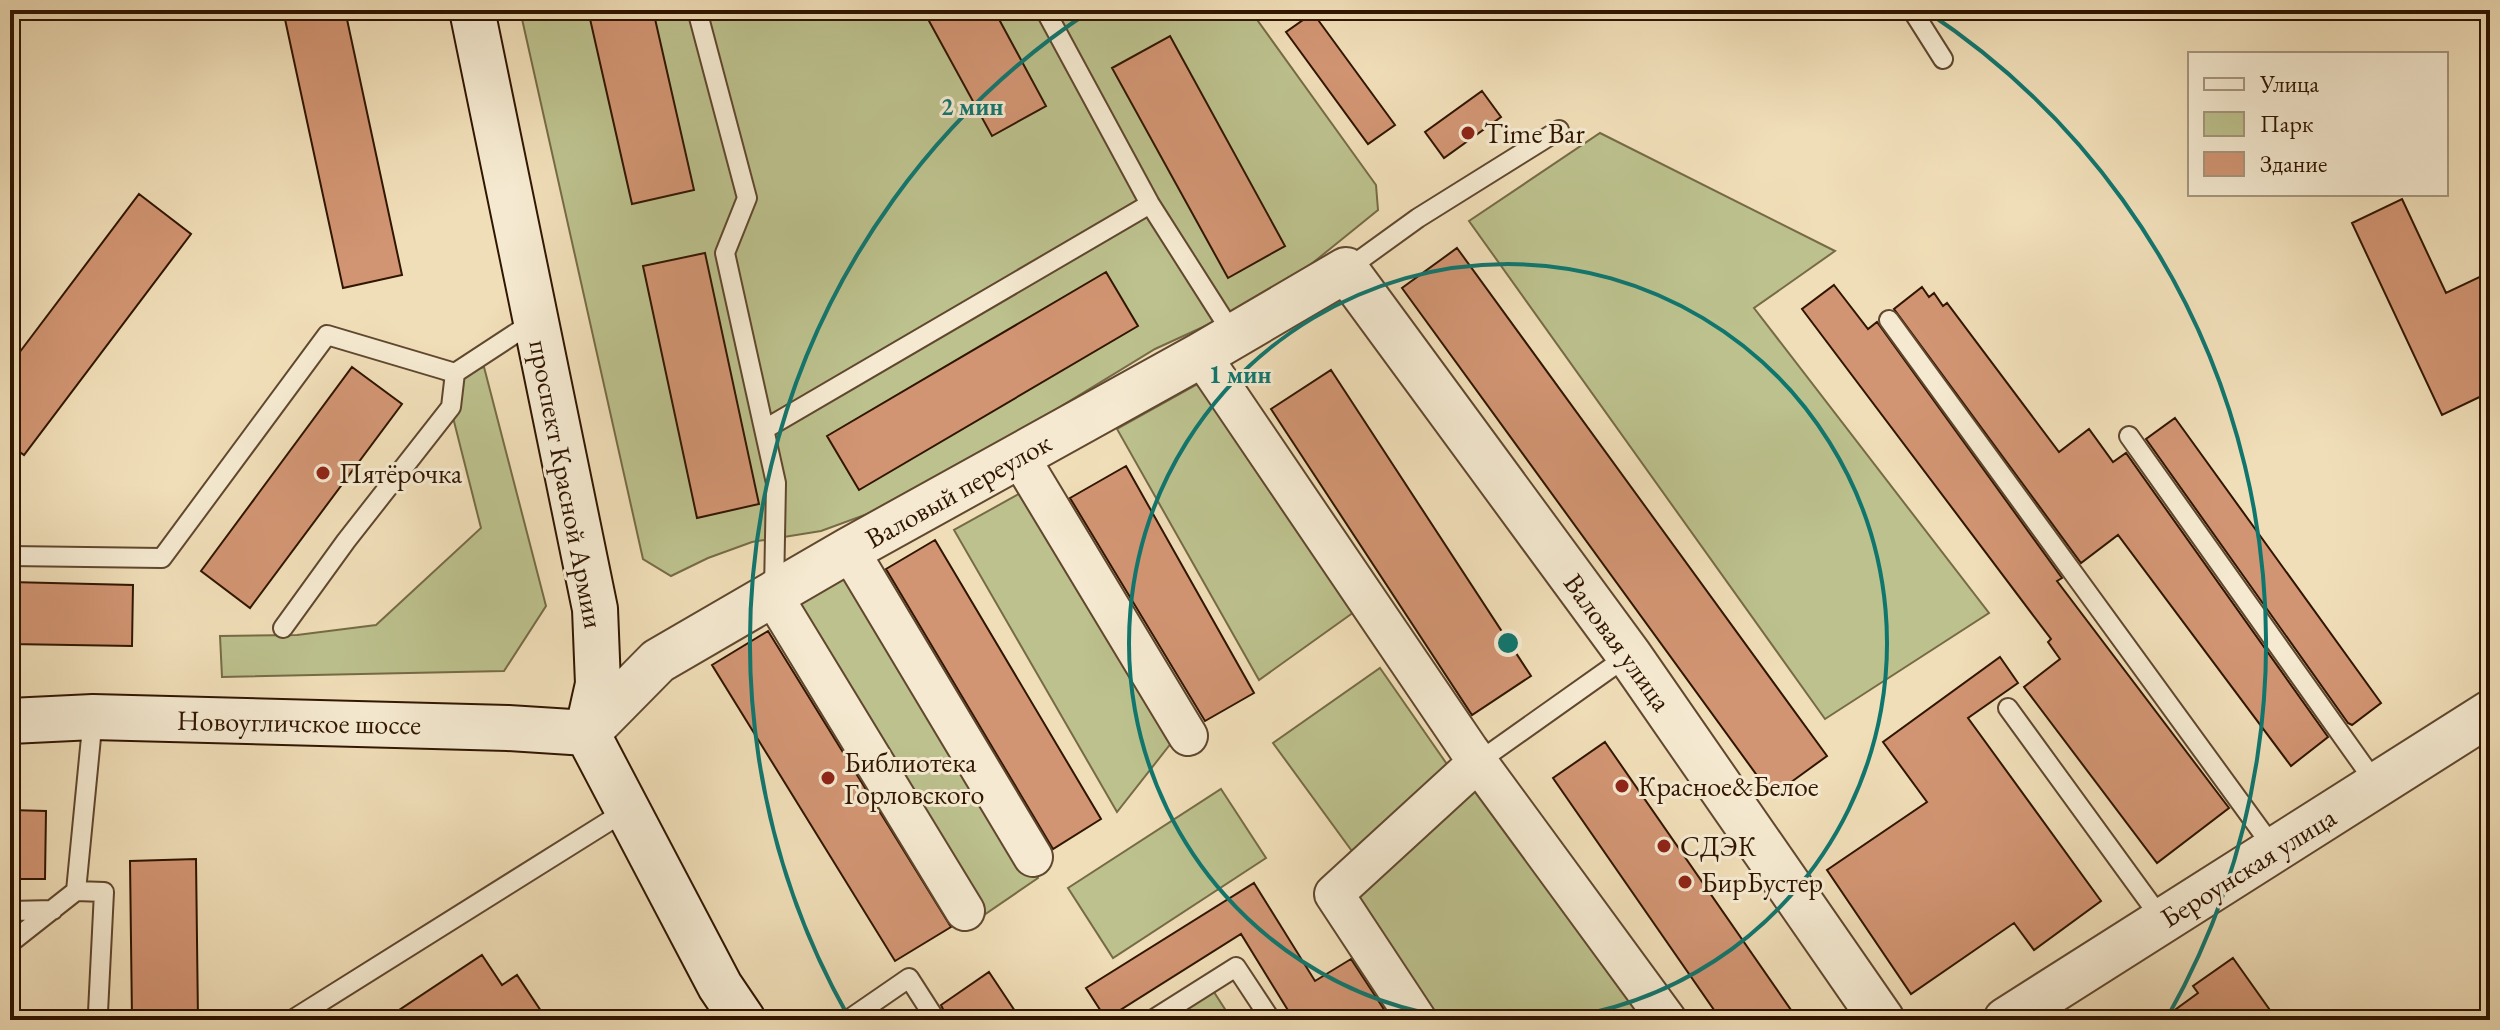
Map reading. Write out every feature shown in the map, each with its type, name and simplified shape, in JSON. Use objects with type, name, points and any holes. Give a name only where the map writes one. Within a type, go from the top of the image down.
[{"type":"street","name":"проспект Красной Армии","points":[[472,10],[595,609],[598,684],[587,733]]},
{"type":"street","name":"Валовый переулок","points":[[587,733],[658,661],[1346,270]]},
{"type":"street","name":"Валовая улица","points":[[1346,270],[1629,655],[1882,1020]]},
{"type":"street","points":[[1218,345],[1478,762],[1667,1020]]},
{"type":"street","points":[[1019,456],[1188,736]]},
{"type":"street","points":[[849,550],[1033,857]]},
{"type":"street","points":[[773,596],[965,911]]},
{"type":"street","name":"Бероунская улица","points":[[2006,1020],[2490,713]]},
{"type":"street","name":"Новоугличское шоссе","points":[[10,721],[93,717],[508,728],[587,733]]},
{"type":"street","points":[[587,733],[720,986],[743,1020]]},
{"type":"street","points":[[1417,1020],[1334,894],[1478,762]]},
{"type":"lane","points":[[697,10],[747,198],[725,253],[776,483],[773,596]]},
{"type":"lane","points":[[1045,10],[1150,204],[1218,345]]},
{"type":"lane","points":[[1912,10],[1943,59]]},
{"type":"lane","points":[[1346,270],[1418,218],[1559,130]]},
{"type":"lane","points":[[765,429],[1150,204]]},
{"type":"lane","points":[[10,556],[162,558],[327,335],[455,373],[536,320]]},
{"type":"lane","points":[[1889,320],[2275,850]]},
{"type":"lane","points":[[283,628],[346,541],[451,407],[455,373]]},
{"type":"lane","points":[[2129,436],[2377,785]]},
{"type":"lane","points":[[1478,762],[1629,655]]},
{"type":"lane","points":[[2008,708],[2163,921]]},
{"type":"lane","points":[[76,891],[93,717]]},
{"type":"lane","points":[[292,1020],[627,810]]},
{"type":"lane","points":[[10,943],[76,891],[104,892],[98,1012]]},
{"type":"lane","points":[[10,911],[53,910]]},
{"type":"lane","points":[[1152,1020],[1236,967],[1271,1020]]},
{"type":"lane","points":[[848,1020],[909,978],[936,1020]]},
{"type":"green space","points":[[520,10],[1250,10],[1376,185],[1378,210],[1273,295],[1155,349],[911,498],[821,531],[752,542],[671,576],[643,559]]},
{"type":"green space","points":[[1600,133],[1835,251],[1754,308],[1989,613],[1825,719],[1469,221]]},
{"type":"green space","points":[[484,367],[546,606],[504,671],[222,677],[220,636],[297,635],[376,625],[481,528],[443,378]]},
{"type":"green space","points":[[1205,380],[1354,612],[1259,680],[1117,429]]},
{"type":"green space","points":[[1024,491],[1172,742],[1117,812],[954,530]]},
{"type":"green space","points":[[843,571],[1038,878],[981,917],[791,605]]},
{"type":"green space","points":[[1380,668],[1451,770],[1357,858],[1273,743]]},
{"type":"green space","points":[[1476,773],[1647,1020],[1440,1020],[1351,891]]},
{"type":"green space","points":[[1221,789],[1266,858],[1113,958],[1068,888]]},
{"type":"green space","points":[[1212,989],[1232,1020],[1166,1020]]},
{"type":"building","points":[[283,10],[345,10],[402,275],[343,288]]},
{"type":"building","points":[[588,10],[653,10],[694,190],[632,204]]},
{"type":"building","points":[[923,10],[994,10],[1046,106],[992,136]]},
{"type":"building","points":[[1313,13],[1395,125],[1368,144],[1286,32]]},
{"type":"building","points":[[1170,36],[1285,246],[1228,278],[1112,68]]},
{"type":"building","points":[[1482,91],[1501,117],[1444,158],[1425,132]]},
{"type":"building","points":[[139,194],[191,234],[24,455],[10,445],[10,365]]},
{"type":"building","points":[[2402,199],[2446,293],[2490,272],[2490,392],[2442,415],[2352,223]]},
{"type":"building","points":[[1457,248],[1827,756],[1772,796],[1402,288]]},
{"type":"building","points":[[705,253],[759,504],[697,518],[643,266]]},
{"type":"building","points":[[1106,272],[1138,326],[859,490],[827,436]]},
{"type":"building","points":[[1834,285],[1868,329],[1877,322],[2062,578],[2057,581],[2229,808],[2157,863],[2024,687],[2060,659],[2048,642],[2051,639],[1802,309]]},
{"type":"building","points":[[1922,287],[1929,297],[1934,293],[1943,306],[1947,303],[2059,452],[2089,429],[2113,462],[2126,453],[2328,737],[2291,766],[2118,535],[2081,563],[1894,309]]},
{"type":"building","points":[[352,367],[402,404],[250,608],[201,571]]},
{"type":"building","points":[[1331,370],[1531,676],[1472,715],[1271,409]]},
{"type":"building","points":[[2175,418],[2381,703],[2352,725],[2146,439]]},
{"type":"building","points":[[1126,466],[1254,693],[1205,721],[1070,498]]},
{"type":"building","points":[[935,540],[1101,819],[1053,849],[886,569]]},
{"type":"building","points":[[10,582],[133,585],[132,646],[10,644]]},
{"type":"building","points":[[768,631],[951,927],[895,961],[712,665]]},
{"type":"building","points":[[2000,657],[2018,683],[1968,718],[2101,901],[2034,950],[2014,923],[1911,994],[1827,870],[1927,802],[1883,742]]},
{"type":"building","points":[[1605,742],[1798,1020],[1721,1020],[1553,778]]},
{"type":"building","points":[[10,810],[46,811],[45,879],[10,879]]},
{"type":"building","points":[[196,859],[198,1020],[132,1020],[130,861]]},
{"type":"building","points":[[1254,883],[1315,981],[1351,959],[1391,1020],[1294,1020],[1241,934],[1106,1019],[1086,988]]},
{"type":"building","points":[[482,955],[502,985],[517,975],[547,1020],[384,1020]]},
{"type":"building","points":[[2233,958],[2277,1020],[2161,1020],[2198,993],[2193,986]]},
{"type":"building","points":[[989,972],[1021,1020],[948,1020],[941,1005]]},
{"type":"place","name":"Time Bar","points":[[1468,133]]},
{"type":"place","name":"Пятёрочка","points":[[323,473]]},
{"type":"place","name":"Библиотека Горловского","points":[[828,778]]},
{"type":"place","name":"Красное&Белое","points":[[1622,786]]},
{"type":"place","name":"СДЭК","points":[[1664,846]]},
{"type":"place","name":"БирБустер","points":[[1685,882]]}]
